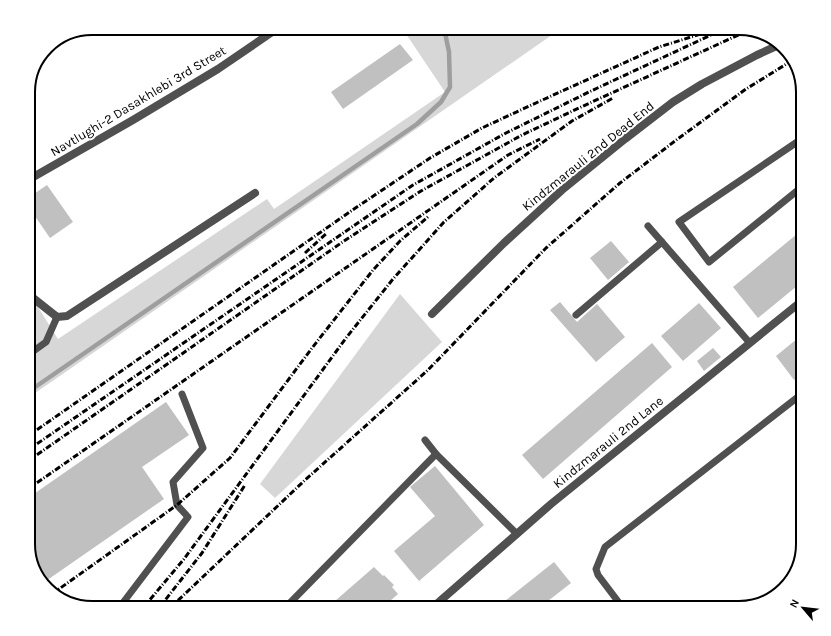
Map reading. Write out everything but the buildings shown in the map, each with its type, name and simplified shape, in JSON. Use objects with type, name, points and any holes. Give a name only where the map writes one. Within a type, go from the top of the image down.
[{"type":"street","name":"Navtlughi-2 Dasakhlebi 3rd Street","points":[[35,176],[218,69],[268,35]]},
{"type":"street","name":"Kindzmarauli 2nd Dead End","points":[[432,314],[504,243],[562,190],[631,134],[673,102],[702,84],[774,47]]},
{"type":"street","points":[[35,300],[57,317],[67,316],[255,193]]},
{"type":"street","name":"Kindzmarauli 2nd Lane","points":[[440,601],[551,504],[796,305]]},
{"type":"lane","points":[[796,143],[679,222],[709,262],[796,192]]},
{"type":"lane","points":[[648,226],[749,342]]},
{"type":"lane","points":[[576,316],[662,242]]},
{"type":"lane","points":[[35,350],[46,342],[57,317]]},
{"type":"lane","points":[[124,601],[188,517],[177,505],[173,482],[203,448],[182,394]]},
{"type":"lane","points":[[618,601],[598,575],[596,569],[605,548],[796,398]]},
{"type":"lane","points":[[425,440],[436,454],[517,534]]},
{"type":"lane","points":[[292,601],[436,454]]},
{"type":"shaded area","points":[[407,35],[552,35],[35,393],[35,302],[58,339],[267,199],[274,209],[445,92]]},
{"type":"shaded area","points":[[400,294],[442,342],[275,498],[260,484]]},
{"type":"waterway","points":[[35,387],[417,124],[441,102],[450,87],[449,52],[445,35]]},
{"type":"railway","points":[[35,431],[354,209],[430,158],[482,128],[538,102],[659,47],[697,35]]},
{"type":"railway","points":[[35,445],[413,185],[506,133],[591,91],[711,35]]},
{"type":"railway","points":[[35,456],[344,241],[421,191],[522,135],[738,35]]},
{"type":"railway","points":[[177,601],[304,481],[428,370],[546,248],[620,183],[746,89],[788,63]]},
{"type":"railway","points":[[149,601],[184,559],[346,338],[393,279],[444,222],[494,178],[572,121],[613,98]]},
{"type":"railway","points":[[35,484],[508,155],[540,139]]},
{"type":"railway","points":[[58,590],[177,505],[230,458],[312,348],[373,270],[400,241],[429,216]]},
{"type":"railway","points":[[305,253],[327,233]]},
{"type":"railway","points":[[164,601],[202,553],[245,485]]}]
